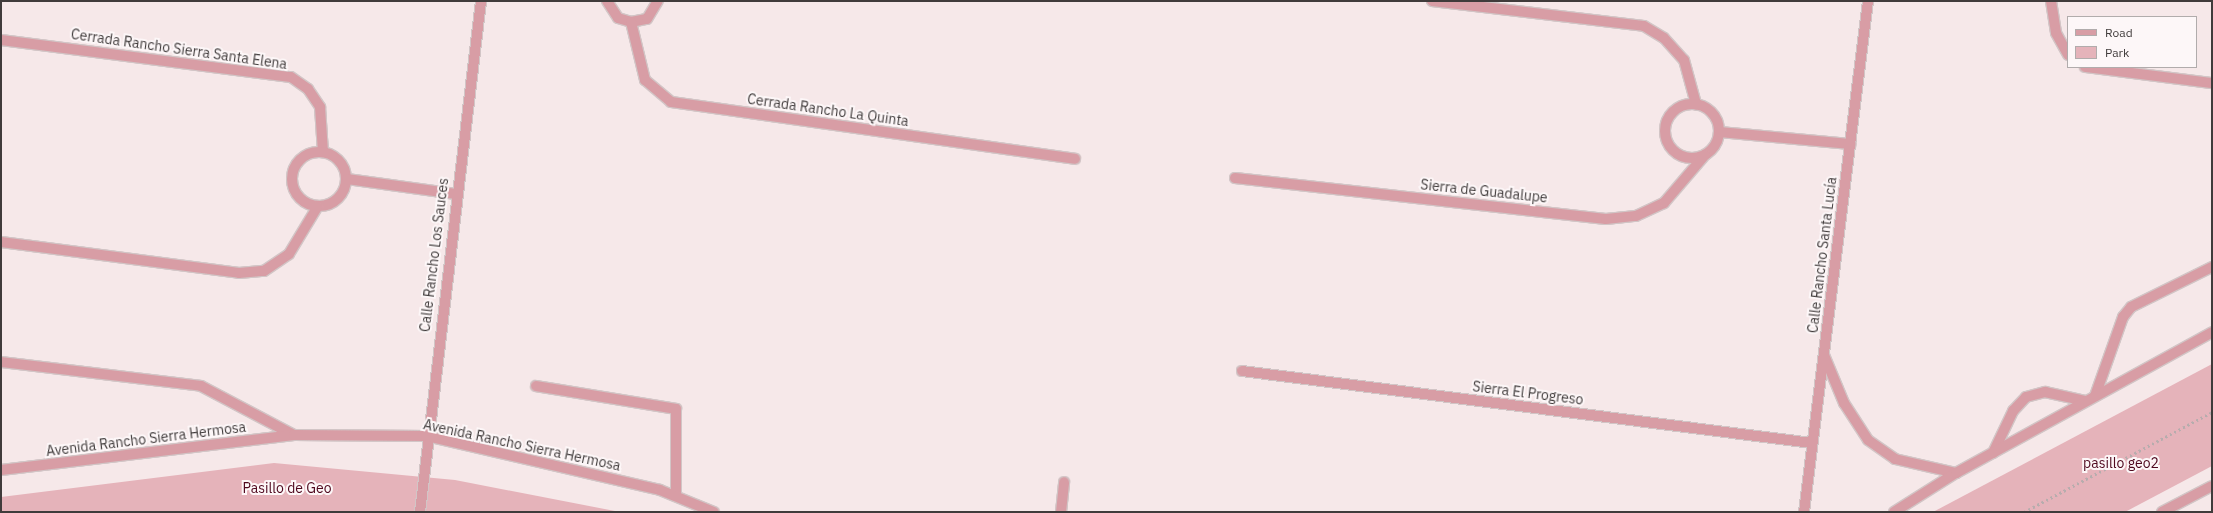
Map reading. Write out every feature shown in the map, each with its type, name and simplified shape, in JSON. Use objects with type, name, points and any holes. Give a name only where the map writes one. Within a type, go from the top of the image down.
[{"type":"street","name":"Calle Rancho Los Sauces","points":[[420,512],[426,436],[480,1]]},
{"type":"street","points":[[607,1],[618,18],[631,22],[647,19],[658,1]]},
{"type":"street","points":[[1432,1],[1644,26],[1664,38],[1684,60],[1696,104]]},
{"type":"street","name":"Calle Rancho Santa Lucía","points":[[1804,512],[1868,1]]},
{"type":"street","points":[[2051,1],[2056,33],[2067,53]]},
{"type":"street","name":"Cerrada Rancho La Quinta","points":[[631,22],[645,80],[671,102],[1075,159]]},
{"type":"street","name":"Cerrada Rancho Sierra Santa Elena","points":[[1,40],[291,77],[308,89],[320,107],[323,152]]},
{"type":"street","points":[[2093,68],[2212,83]]},
{"type":"street","points":[[1705,155],[1693,158],[1680,156],[1671,148],[1666,136],[1666,123],[1672,113],[1683,106],[1696,104],[1708,109],[1716,119],[1719,132],[1850,144]]},
{"type":"street","name":"Sierra de Guadalupe","points":[[1235,178],[1606,219],[1636,216],[1664,203],[1718,141],[1719,132]]},
{"type":"street","points":[[323,152],[337,158],[347,180],[343,193],[332,203],[318,206],[298,196],[293,178],[296,165],[304,157],[323,152]]},
{"type":"street","points":[[347,180],[456,194]]},
{"type":"street","points":[[1,242],[239,273],[264,271],[289,254],[318,206]]},
{"type":"street","points":[[2090,399],[2122,317],[2131,307],[2212,267]]},
{"type":"street","points":[[1894,512],[1956,473],[2212,332]]},
{"type":"street","points":[[1824,355],[1844,403],[1868,440],[1895,459],[1956,473]]},
{"type":"street","name":"Avenida Rancho Sierra Hermosa","points":[[1,362],[201,386],[294,435]]},
{"type":"street","name":"Sierra El Progreso","points":[[1242,371],[1812,443]]},
{"type":"street","points":[[536,386],[676,409],[676,496]]},
{"type":"street","points":[[1993,453],[2013,411],[2026,397],[2045,392],[2090,399]]},
{"type":"street","name":"Avenida Rancho Sierra Hermosa","points":[[1,470],[294,435],[426,436],[676,496],[714,512]]},
{"type":"street","points":[[1061,512],[1064,482]]},
{"type":"street","points":[[2162,512],[2212,486]]},
{"type":"path","points":[[2024,512],[2212,412]]},
{"type":"green space","name":"pasillo geo2","points":[[2212,364],[2212,466],[2125,512],[1933,512]]},
{"type":"green space","name":"Pasillo de Geo","points":[[274,463],[455,480],[620,512],[1,512],[1,497]]}]
